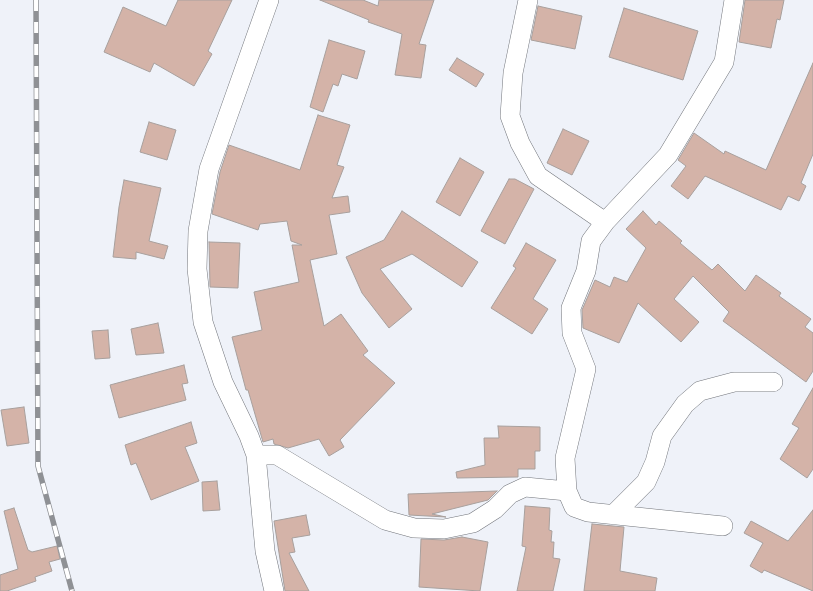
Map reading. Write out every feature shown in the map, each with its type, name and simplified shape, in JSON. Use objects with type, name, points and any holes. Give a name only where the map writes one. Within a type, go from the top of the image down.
[{"type":"street","points":[[269,0],[209,169],[198,231],[197,269],[203,322],[222,382],[249,436],[256,456],[264,551],[274,591]]},
{"type":"street","points":[[528,0],[513,73],[510,116],[520,143],[538,176],[605,222]]},
{"type":"street","points":[[723,526],[588,512],[574,507],[567,491],[565,458],[586,368],[572,333],[571,308],[586,271],[591,241],[605,222],[668,155],[724,62],[734,0]]},
{"type":"street","points":[[613,515],[646,482],[655,462],[662,436],[685,404],[700,391],[734,382],[773,382]]},
{"type":"street","points":[[256,456],[277,455],[385,520],[414,528],[444,528],[473,523],[495,509],[510,494],[524,487],[567,491]]},
{"type":"building","points":[[178,0],[232,0],[208,51],[212,54],[194,86],[154,63],[150,72],[104,52],[123,7],[166,26]]},
{"type":"building","points":[[320,0],[363,0],[378,6],[379,0],[434,0],[419,44],[426,45],[421,78],[395,75],[402,34],[368,22],[369,20]]},
{"type":"building","points":[[745,0],[784,0],[780,20],[777,19],[771,48],[739,42]]},
{"type":"building","points":[[538,6],[582,16],[575,49],[531,40]]},
{"type":"building","points":[[624,8],[698,31],[683,80],[609,57]]},
{"type":"building","points":[[329,40],[365,51],[357,79],[342,74],[338,86],[333,84],[323,112],[310,107]]},
{"type":"building","points":[[457,58],[484,74],[476,87],[449,70]]},
{"type":"building","points":[[813,63],[813,154],[801,183],[806,186],[799,201],[788,196],[781,210],[705,176],[688,199],[671,186],[686,166],[678,160],[694,133],[724,154],[725,151],[766,170]]},
{"type":"building","points":[[318,115],[350,125],[337,165],[344,167],[332,198],[348,196],[350,212],[329,215],[337,254],[310,260],[324,326],[341,314],[368,351],[363,355],[395,383],[340,440],[344,447],[329,456],[319,439],[288,448],[274,444],[273,439],[263,442],[248,390],[246,390],[232,337],[262,330],[254,292],[299,282],[292,245],[302,245],[291,241],[287,221],[260,224],[258,230],[212,214],[220,172],[229,145],[300,170]]},
{"type":"building","points":[[149,122],[176,130],[167,160],[140,152]]},
{"type":"building","points":[[563,129],[589,141],[572,175],[547,163]]},
{"type":"building","points":[[460,158],[484,172],[460,216],[436,202]]},
{"type":"building","points":[[509,179],[515,179],[534,189],[505,244],[481,231]]},
{"type":"building","points":[[124,180],[161,188],[149,241],[168,246],[164,259],[136,252],[136,259],[113,257]]},
{"type":"building","points":[[402,211],[478,262],[462,287],[412,254],[380,269],[412,309],[389,328],[362,293],[346,257],[384,240]]},
{"type":"building","points":[[643,211],[656,225],[659,221],[682,241],[680,243],[712,270],[718,264],[745,291],[756,275],[781,293],[779,296],[811,319],[805,327],[813,333],[813,371],[806,382],[723,321],[729,312],[693,276],[674,299],[699,322],[681,342],[638,303],[619,343],[583,328],[582,310],[595,280],[610,287],[614,277],[627,282],[646,248],[626,229]]},
{"type":"building","points":[[209,242],[240,243],[238,288],[210,287]]},
{"type":"building","points":[[526,243],[556,260],[533,299],[548,309],[532,334],[491,308],[516,268],[513,266]]},
{"type":"building","points":[[158,323],[164,353],[136,355],[131,329]]},
{"type":"building","points":[[108,330],[110,358],[95,359],[92,331]]},
{"type":"building","points":[[184,365],[188,383],[182,384],[186,400],[119,418],[110,385]]},
{"type":"building","points":[[813,388],[813,469],[807,478],[780,459],[799,428],[792,424]]},
{"type":"building","points":[[24,407],[29,443],[7,446],[1,410]]},
{"type":"building","points":[[191,422],[197,443],[185,447],[199,481],[151,500],[136,463],[131,465],[125,445]]},
{"type":"building","points":[[498,426],[540,427],[540,451],[535,451],[535,469],[518,469],[518,477],[457,478],[456,472],[485,465],[484,438],[499,438]]},
{"type":"building","points":[[217,481],[220,510],[203,511],[202,482]]},
{"type":"building","points":[[497,491],[488,500],[432,514],[446,517],[409,515],[408,494]]},
{"type":"building","points":[[525,506],[550,508],[549,530],[552,531],[551,542],[554,542],[553,558],[560,559],[553,591],[517,591],[526,547],[522,546]]},
{"type":"building","points":[[14,508],[28,550],[32,552],[57,546],[60,559],[49,562],[52,571],[35,577],[36,581],[7,591],[0,591],[0,575],[18,569],[4,511]]},
{"type":"building","points":[[813,510],[813,591],[764,570],[762,573],[750,566],[763,543],[744,533],[751,521],[788,541]]},
{"type":"building","points":[[306,515],[310,535],[292,538],[295,552],[289,553],[309,591],[285,591],[274,521]]},
{"type":"building","points":[[592,524],[624,527],[620,571],[657,578],[655,591],[584,591]]},
{"type":"building","points":[[462,537],[488,542],[480,591],[419,587],[421,539],[444,540]]},
{"type":"railway","points":[[36,0],[38,466],[72,591]]}]
